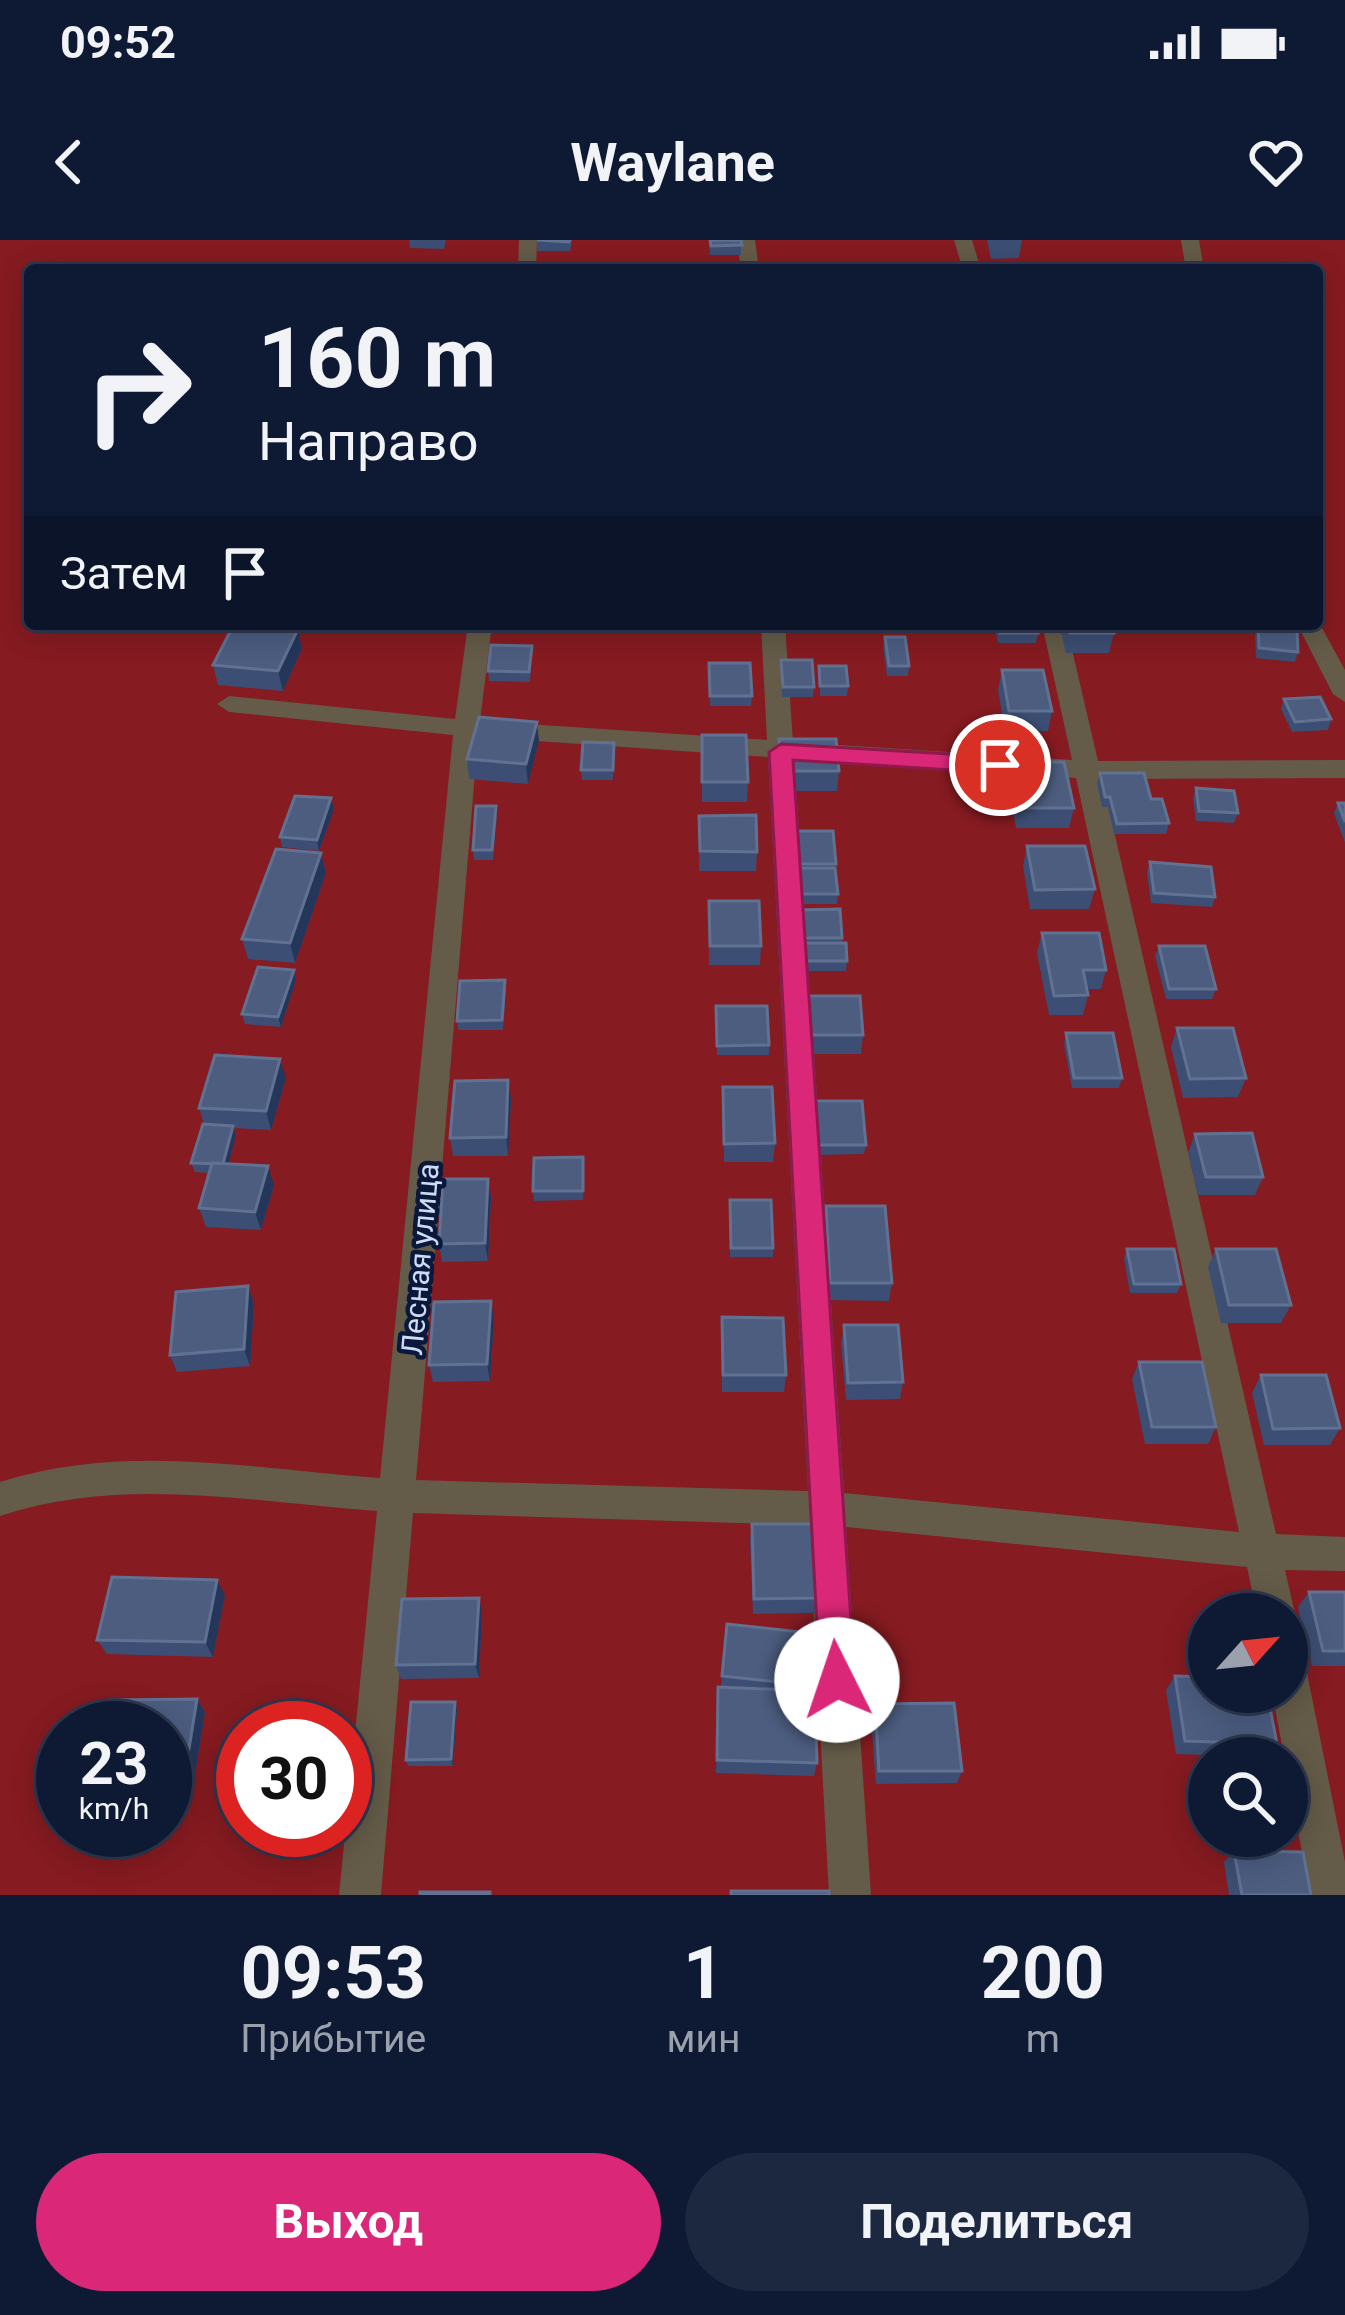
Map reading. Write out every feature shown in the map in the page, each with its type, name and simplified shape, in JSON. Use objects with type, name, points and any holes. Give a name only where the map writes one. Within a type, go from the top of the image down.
[{"type":"street","name":"Лесная улица","points":[[360,1895],[466,728],[479,630]]},
{"type":"street","points":[[773,630],[850,1895]]},
{"type":"street","points":[[1055,630],[1272,1593]]},
{"type":"street","points":[[1312,630],[1345,694]]},
{"type":"street","points":[[229,704],[781,752],[1087,770],[1345,770]]},
{"type":"street","points":[[0,1499],[38,1482],[200,1477],[399,1496],[827,1508],[1265,1553],[1345,1554]]},
{"type":"street","points":[[1296,1713],[1331,1895]]},
{"type":"shaded area","points":[[0,240],[1345,240],[1345,1895],[0,1895]]},
{"type":"building","points":[[710,240],[741,240],[742,245],[711,246]]},
{"type":"building","points":[[231,630],[298,630],[278,671],[213,665]]},
{"type":"building","points":[[999,630],[1038,633],[1000,633]]},
{"type":"building","points":[[1069,630],[1114,633],[1070,633]]},
{"type":"building","points":[[1258,630],[1297,630],[1298,652],[1259,648]]},
{"type":"building","points":[[885,637],[905,637],[909,666],[889,666]]},
{"type":"building","points":[[491,645],[532,646],[529,672],[488,671]]},
{"type":"building","points":[[781,660],[812,660],[814,687],[783,687]]},
{"type":"building","points":[[709,663],[750,663],[752,696],[710,696]]},
{"type":"building","points":[[819,666],[846,666],[848,686],[820,686]]},
{"type":"building","points":[[1002,670],[1043,670],[1052,711],[1009,711]]},
{"type":"building","points":[[1320,697],[1331,719],[1295,722],[1284,699]]},
{"type":"building","points":[[479,717],[537,722],[526,764],[467,759]]},
{"type":"building","points":[[702,735],[746,735],[748,782],[702,782]]},
{"type":"building","points":[[779,739],[836,739],[839,771],[781,771]]},
{"type":"building","points":[[583,742],[614,743],[613,770],[581,770]]},
{"type":"building","points":[[1012,762],[1064,762],[1074,808],[1020,808]]},
{"type":"building","points":[[1100,773],[1144,773],[1151,799],[1162,799],[1169,823],[1117,824]]},
{"type":"building","points":[[1196,788],[1234,791],[1238,813],[1199,811]]},
{"type":"building","points":[[295,796],[331,798],[317,840],[280,837]]},
{"type":"building","points":[[476,806],[496,806],[492,850],[473,850]]},
{"type":"building","points":[[756,815],[757,852],[700,851],[699,816]]},
{"type":"building","points":[[787,831],[833,831],[836,864],[790,864]]},
{"type":"building","points":[[1027,846],[1085,846],[1095,889],[1035,890]]},
{"type":"building","points":[[276,849],[321,853],[290,943],[242,939]]},
{"type":"building","points":[[1150,862],[1211,867],[1215,897],[1154,893]]},
{"type":"building","points":[[792,868],[835,868],[838,894],[794,894]]},
{"type":"building","points":[[709,901],[759,901],[761,946],[710,946]]},
{"type":"building","points":[[840,909],[842,938],[797,938],[795,910]]},
{"type":"building","points":[[1042,933],[1099,933],[1106,970],[1083,970],[1088,995],[1054,996]]},
{"type":"building","points":[[799,943],[846,943],[847,961],[801,961]]},
{"type":"building","points":[[1159,946],[1205,946],[1216,989],[1169,989]]},
{"type":"building","points":[[258,967],[294,970],[278,1017],[242,1014]]},
{"type":"building","points":[[505,980],[502,1020],[457,1021],[460,981]]},
{"type":"building","points":[[804,996],[860,996],[863,1035],[807,1035]]},
{"type":"building","points":[[716,1006],[767,1006],[769,1045],[717,1046]]},
{"type":"building","points":[[1177,1028],[1233,1028],[1246,1078],[1190,1079]]},
{"type":"building","points":[[1066,1033],[1113,1033],[1122,1078],[1074,1078]]},
{"type":"building","points":[[215,1055],[280,1059],[266,1111],[199,1108]]},
{"type":"building","points":[[508,1080],[506,1137],[450,1138],[455,1081]]},
{"type":"building","points":[[723,1087],[772,1087],[775,1143],[724,1144]]},
{"type":"building","points":[[814,1101],[862,1101],[866,1145],[817,1145]]},
{"type":"building","points":[[203,1124],[233,1126],[223,1164],[191,1163]]},
{"type":"building","points":[[1252,1133],[1263,1177],[1206,1177],[1195,1134]]},
{"type":"building","points":[[583,1157],[583,1191],[533,1191],[534,1158]]},
{"type":"building","points":[[212,1163],[268,1166],[255,1212],[199,1208]]},
{"type":"building","points":[[443,1179],[488,1179],[485,1243],[439,1244]]},
{"type":"building","points":[[730,1200],[771,1200],[773,1248],[731,1248]]},
{"type":"building","points":[[826,1206],[885,1206],[892,1283],[830,1283]]},
{"type":"building","points":[[1127,1249],[1174,1249],[1181,1284],[1134,1284]]},
{"type":"building","points":[[1216,1249],[1276,1249],[1291,1305],[1229,1305]]},
{"type":"building","points":[[248,1286],[244,1349],[170,1355],[176,1292]]},
{"type":"building","points":[[491,1301],[487,1364],[429,1365],[434,1302]]},
{"type":"building","points":[[722,1317],[783,1318],[786,1375],[723,1375]]},
{"type":"building","points":[[844,1325],[898,1325],[903,1382],[848,1383]]},
{"type":"building","points":[[1139,1362],[1202,1362],[1216,1427],[1152,1427]]},
{"type":"building","points":[[1261,1375],[1326,1375],[1340,1428],[1273,1429]]},
{"type":"building","points":[[752,1524],[813,1524],[817,1598],[754,1599]]},
{"type":"building","points":[[112,1577],[217,1580],[205,1642],[97,1640]]},
{"type":"building","points":[[1309,1592],[1345,1592],[1345,1651],[1323,1651]]},
{"type":"building","points":[[479,1598],[475,1664],[396,1665],[402,1599]]},
{"type":"building","points":[[727,1624],[819,1634],[816,1686],[722,1676]]},
{"type":"building","points":[[1175,1676],[1188,1676],[1188,1713],[1271,1713],[1276,1737],[1188,1737],[1185,1741]]},
{"type":"building","points":[[718,1687],[815,1691],[817,1763],[717,1760]]},
{"type":"building","points":[[197,1699],[192,1730],[192,1701],[110,1700]]},
{"type":"building","points":[[411,1702],[455,1702],[451,1759],[406,1760]]},
{"type":"building","points":[[954,1703],[962,1771],[879,1771],[875,1704]]},
{"type":"building","points":[[1235,1857],[1304,1857],[1311,1895],[1242,1895]]},
{"type":"building","points":[[731,1891],[829,1891],[829,1895],[731,1895]]},
{"type":"building","points":[[490,1892],[490,1895],[420,1895]]},
{"type":"route","points":[[837,1680],[781,752],[1000,765]]}]
